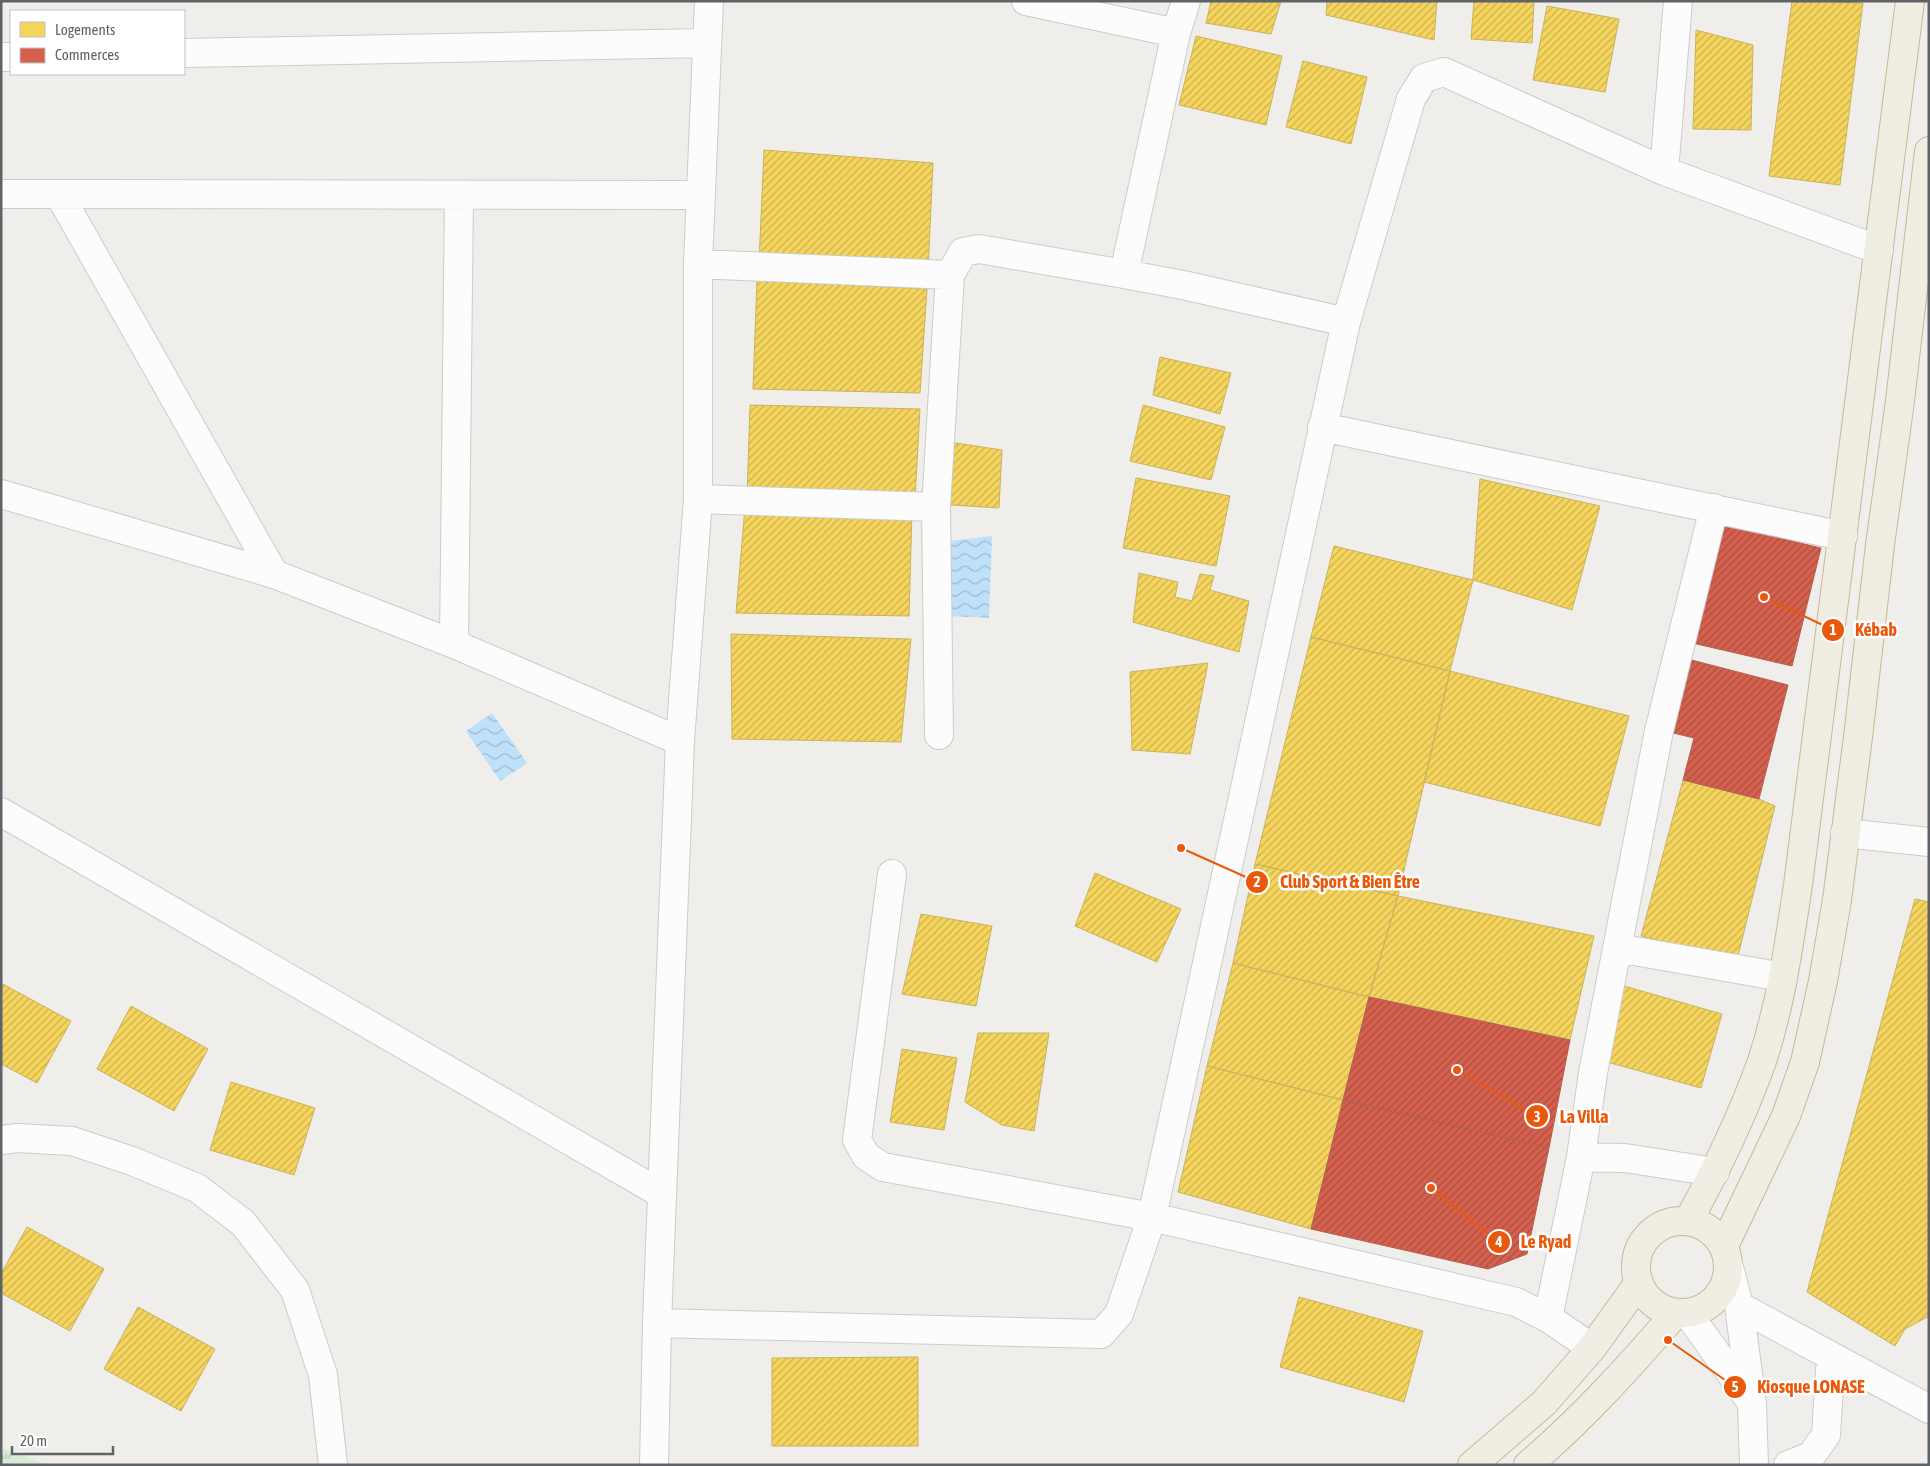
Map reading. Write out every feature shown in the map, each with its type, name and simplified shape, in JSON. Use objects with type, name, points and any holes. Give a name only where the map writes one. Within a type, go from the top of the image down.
[{"type":"highway","points":[[1688,1221],[1740,1121],[1762,1059],[1783,977],[1798,885],[1910,1]]},
{"type":"highway","points":[[1528,1465],[1602,1396],[1682,1314],[1709,1305],[1723,1288],[1727,1256],[1786,1116],[1806,1062],[1823,981],[1845,833],[1880,545],[1922,265],[1929,151]]},
{"type":"highway","points":[[1682,1314],[1657,1307],[1645,1295],[1638,1284],[1636,1260],[1642,1244],[1654,1230],[1670,1222],[1688,1221],[1703,1225],[1716,1234],[1727,1256]]},
{"type":"highway","points":[[1472,1465],[1544,1403],[1592,1348],[1638,1284]]},
{"type":"street","points":[[654,1465],[662,1194],[680,741],[698,499],[698,264],[709,1]]},
{"type":"street","points":[[1026,1],[1176,33]]},
{"type":"street","points":[[1124,274],[1176,33],[1186,1]]},
{"type":"street","points":[[1664,171],[1678,1]]},
{"type":"street","points":[[185,53],[707,43]]},
{"type":"street","points":[[658,1323],[1101,1334],[1119,1314],[1152,1217],[1346,322],[1411,99],[1424,78],[1444,72],[1664,171],[1879,250]]},
{"type":"street","points":[[1,194],[701,195]]},
{"type":"street","points":[[59,194],[274,574]]},
{"type":"street","points":[[454,644],[459,195]]},
{"type":"street","points":[[939,735],[936,507],[950,274],[963,252],[979,250],[1124,274],[1183,285],[1346,322]]},
{"type":"street","points":[[698,264],[950,274]]},
{"type":"street","points":[[1322,427],[1843,536]]},
{"type":"street","points":[[1,494],[274,574],[454,644],[680,741]]},
{"type":"street","points":[[698,499],[936,507]]},
{"type":"street","points":[[1548,1318],[1581,1157],[1592,1073],[1659,731],[1714,508]]},
{"type":"street","points":[[1,812],[662,1194]]},
{"type":"street","points":[[1845,833],[1929,842]]},
{"type":"street","points":[[892,874],[857,1140],[866,1156],[883,1167],[1152,1217],[1516,1302],[1548,1318],[1592,1348]]},
{"type":"street","points":[[1617,948],[1783,977]]},
{"type":"street","points":[[1,1140],[17,1138],[72,1141],[197,1188],[243,1223],[295,1290],[323,1375],[333,1465]]},
{"type":"street","points":[[1581,1157],[1625,1158],[1715,1172]]},
{"type":"street","points":[[1727,1256],[1739,1306],[1752,1404],[1754,1465]]},
{"type":"street","points":[[1739,1306],[1929,1410]]},
{"type":"street","points":[[1682,1314],[1752,1404]]},
{"type":"street","points":[[1788,1465],[1810,1456],[1826,1435],[1831,1356]]},
{"type":"green space","points":[[1,1448],[48,1465],[1,1465]]},
{"type":"water","points":[[992,536],[989,618],[949,616],[949,541]]},
{"type":"water","points":[[492,713],[527,763],[500,781],[466,731]]},
{"type":"building: Logements","points":[[1211,1],[1281,1],[1271,34],[1206,23]]},
{"type":"building: Logements","points":[[1327,1],[1437,1],[1434,40],[1326,15]]},
{"type":"building: Logements","points":[[1474,1],[1534,1],[1532,43],[1471,39]]},
{"type":"building: Logements","points":[[1792,1],[1863,3],[1840,185],[1769,176]]},
{"type":"building: Logements","points":[[1547,6],[1619,19],[1605,92],[1533,80]]},
{"type":"building: Logements","points":[[1696,30],[1753,45],[1751,130],[1693,129]]},
{"type":"building: Logements","points":[[1196,36],[1282,56],[1266,125],[1179,105]]},
{"type":"building: Logements","points":[[1303,61],[1367,77],[1351,144],[1286,127]]},
{"type":"building: Logements","points":[[764,150],[933,163],[928,273],[759,263]]},
{"type":"building: Logements","points":[[757,280],[927,289],[920,393],[753,389]]},
{"type":"building: Logements","points":[[1160,357],[1231,373],[1220,414],[1153,395]]},
{"type":"building: Logements","points":[[750,405],[920,409],[915,499],[747,497]]},
{"type":"building: Logements","points":[[1143,405],[1225,427],[1211,480],[1130,461]]},
{"type":"building: Logements","points":[[942,441],[1002,450],[999,508],[937,504]]},
{"type":"building: Logements","points":[[1136,478],[1230,496],[1216,566],[1123,548]]},
{"type":"building: Logements","points":[[1480,479],[1600,506],[1572,610],[1473,580]]},
{"type":"building: Logements","points":[[745,507],[912,511],[909,616],[736,613]]},
{"type":"building: Logements","points":[[1334,546],[1473,580],[1450,671],[1311,637]]},
{"type":"building: Logements","points":[[1139,573],[1178,582],[1175,597],[1192,601],[1200,574],[1214,576],[1210,590],[1249,601],[1239,652],[1133,622]]},
{"type":"building: Logements","points":[[731,634],[911,639],[901,742],[732,739]]},
{"type":"building: Logements","points":[[1311,637],[1450,671],[1398,896],[1255,864]]},
{"type":"building: Logements","points":[[1208,663],[1190,754],[1132,750],[1130,672]]},
{"type":"building: Logements","points":[[1450,671],[1629,716],[1600,826],[1424,782]]},
{"type":"building: Logements","points":[[1683,780],[1759,799],[1775,806],[1737,960],[1641,936]]},
{"type":"building: Logements","points":[[1255,864],[1398,896],[1369,997],[1233,963]]},
{"type":"building: Logements","points":[[1095,873],[1181,909],[1157,962],[1075,926]]},
{"type":"building: Logements","points":[[1398,896],[1594,936],[1570,1040],[1369,997]]},
{"type":"building: Logements","points":[[1915,899],[1929,902],[1929,1316],[1905,1329],[1895,1346],[1807,1292]]},
{"type":"building: Logements","points":[[921,914],[992,926],[976,1006],[902,994]]},
{"type":"building: Logements","points":[[1233,963],[1369,997],[1343,1100],[1207,1066]]},
{"type":"building: Logements","points":[[1,983],[71,1021],[37,1083],[1,1064]]},
{"type":"building: Logements","points":[[1617,984],[1722,1014],[1701,1088],[1596,1059]]},
{"type":"building: Logements","points":[[131,1006],[208,1049],[174,1111],[97,1069]]},
{"type":"building: Logements","points":[[978,1033],[1049,1033],[1034,1131],[1002,1125],[965,1102]]},
{"type":"building: Logements","points":[[902,1049],[957,1058],[944,1130],[890,1122]]},
{"type":"building: Logements","points":[[1207,1066],[1343,1100],[1311,1229],[1178,1192]]},
{"type":"building: Logements","points":[[231,1082],[315,1108],[294,1175],[210,1150]]},
{"type":"building: Logements","points":[[27,1227],[104,1269],[70,1331],[1,1293],[1,1274]]},
{"type":"building: Logements","points":[[1299,1297],[1423,1331],[1404,1402],[1280,1367]]},
{"type":"building: Logements","points":[[138,1307],[215,1349],[181,1411],[104,1369]]},
{"type":"building: Logements","points":[[918,1357],[918,1446],[772,1446],[772,1358]]},
{"type":"building: Commerces","points":[[1717,523],[1821,548],[1792,666],[1688,642]]},
{"type":"building: Commerces","points":[[1680,657],[1788,685],[1759,799],[1683,780],[1694,738],[1661,730]]},
{"type":"building: Commerces","points":[[1369,997],[1570,1040],[1549,1148],[1343,1100]]},
{"type":"building: Commerces","points":[[1343,1100],[1549,1148],[1527,1254],[1488,1269],[1311,1229]]},
{"type":"place","name":"Kébab","points":[[1764,597]]},
{"type":"place","name":"Club Sport & Bien Être","points":[[1181,848]]},
{"type":"place","name":"La Villa","points":[[1457,1070]]},
{"type":"place","name":"Le Ryad","points":[[1431,1188]]},
{"type":"place","name":"Kiosque LONASE","points":[[1668,1340]]}]
